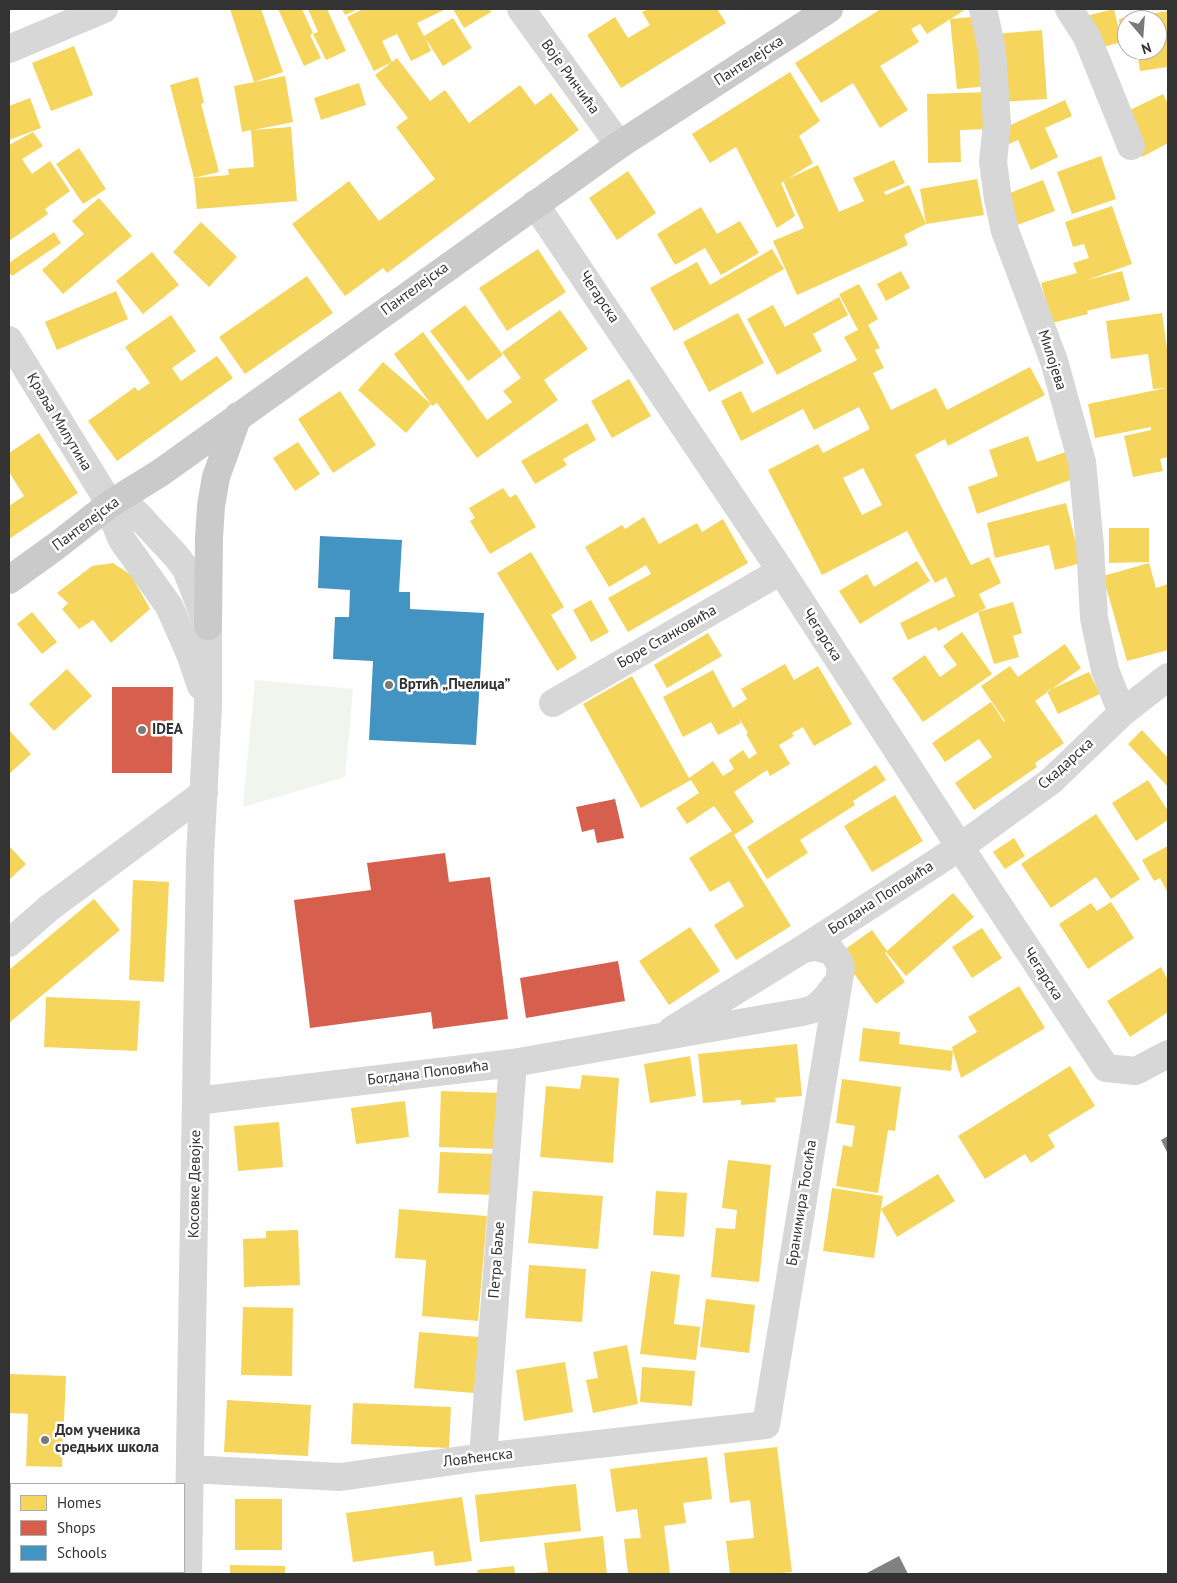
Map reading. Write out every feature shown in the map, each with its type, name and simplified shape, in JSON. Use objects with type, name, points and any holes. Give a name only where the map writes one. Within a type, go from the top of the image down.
[{"type":"main road","name":"Пантелејска","points":[[9,580],[110,504],[160,473],[619,145],[829,9]]},
{"type":"main road","points":[[208,626],[208,538],[211,506],[216,477],[238,416]]},
{"type":"street","points":[[9,49],[104,9]]},
{"type":"street","name":"Воје Ринчића","points":[[521,9],[619,145]]},
{"type":"street","name":"Милојева","points":[[983,9],[992,50],[997,123],[993,162],[998,198],[1005,231],[1054,361],[1082,462],[1090,546],[1094,618],[1105,670],[1122,713]]},
{"type":"street","points":[[1069,9],[1087,37],[1131,146]]},
{"type":"street","name":"Чегарска","points":[[535,204],[552,226],[781,571],[1106,1068],[1136,1071],[1168,1054]]},
{"type":"street","name":"Краља Милутина","points":[[9,340],[110,504]]},
{"type":"street","name":"Косовке Девојке","points":[[188,1574],[200,857],[208,707],[208,626],[186,569],[176,556],[129,507],[120,504],[110,504],[113,518],[122,540],[164,598],[178,624],[208,707]]},
{"type":"street","name":"Боре Станковића","points":[[553,703],[781,571]]},
{"type":"street","name":"Скадарска","points":[[960,847],[1051,781],[1122,713],[1168,677]]},
{"type":"street","points":[[9,943],[49,908],[204,793]]},
{"type":"street","name":"Богдана Поповића","points":[[658,1039],[803,950],[960,847]]},
{"type":"street","name":"Богдана Поповића","points":[[196,1101],[513,1063],[658,1039],[802,1012],[814,1008],[824,1000],[838,982],[840,968],[838,960],[831,951],[816,947],[803,950]]},
{"type":"street","name":"Бранимира Ћосића","points":[[766,1425],[838,982]]},
{"type":"street","name":"Петра Баље","points":[[483,1457],[513,1063]]},
{"type":"street","name":"Ловћенска","points":[[190,1469],[340,1477],[483,1457],[766,1425]]},
{"type":"shaded area","points":[[255,680],[353,689],[345,777],[243,807]]},
{"type":"building: Homes","points":[[230,9],[261,9],[283,72],[254,82]]},
{"type":"building: Homes","points":[[278,9],[302,9],[313,33],[310,35],[321,58],[304,66]]},
{"type":"building: Homes","points":[[308,9],[327,9],[346,51],[326,60],[313,34],[318,32]]},
{"type":"building: Homes","points":[[342,9],[359,9],[345,15]]},
{"type":"building: Homes","points":[[363,9],[446,9],[417,23],[424,36],[453,18],[472,48],[443,66],[426,39],[431,51],[411,61],[397,34],[382,41],[392,62],[374,71],[347,17]]},
{"type":"building: Homes","points":[[453,9],[490,9],[491,12],[464,28]]},
{"type":"building: Homes","points":[[648,9],[717,9],[726,23],[621,88],[587,35],[615,17],[628,38],[650,25],[642,12]]},
{"type":"building: Homes","points":[[881,9],[966,9],[927,34],[920,24],[911,29],[919,42],[880,66],[908,110],[880,128],[853,83],[821,103],[795,63]]},
{"type":"building: Homes","points":[[1114,9],[1117,21],[1117,43],[1098,48],[1090,15]]},
{"type":"building: Homes","points":[[1168,11],[1168,67],[1140,71],[1138,60],[1167,60]]},
{"type":"building: Homes","points":[[982,16],[988,86],[957,89],[950,19]]},
{"type":"building: Homes","points":[[1042,30],[1047,99],[1002,102],[996,34]]},
{"type":"building: Homes","points":[[74,46],[93,95],[51,111],[32,63]]},
{"type":"building: Homes","points":[[397,58],[430,101],[445,90],[469,123],[520,85],[535,105],[551,93],[579,130],[387,273],[383,268],[345,296],[292,224],[349,181],[379,221],[435,179],[396,127],[408,118],[375,75]]},
{"type":"building: Homes","points":[[790,72],[820,121],[799,136],[813,163],[781,183],[795,216],[777,228],[736,147],[710,163],[692,134]]},
{"type":"building: Homes","points":[[285,76],[293,122],[253,130],[291,127],[297,201],[197,209],[194,178],[229,175],[228,169],[254,167],[251,130],[242,132],[234,86]]},
{"type":"building: Homes","points":[[198,77],[204,103],[201,104],[219,172],[194,178],[170,85]]},
{"type":"building: Homes","points":[[359,83],[366,105],[321,120],[314,98]]},
{"type":"building: Homes","points":[[988,92],[989,129],[960,130],[961,162],[928,163],[927,94]]},
{"type":"building: Homes","points":[[1163,94],[1168,104],[1168,143],[1142,157],[1120,115]]},
{"type":"building: Homes","points":[[30,98],[41,128],[9,140],[9,106]]},
{"type":"building: Homes","points":[[1065,100],[1072,116],[1045,128],[1058,157],[1031,170],[1018,140],[1009,144],[1002,129]]},
{"type":"building: Homes","points":[[33,132],[43,146],[22,159],[32,174],[50,161],[70,191],[45,209],[48,214],[9,241],[9,145]]},
{"type":"building: Homes","points":[[79,148],[106,189],[83,204],[56,164]]},
{"type":"building: Homes","points":[[1101,156],[1116,199],[1072,214],[1057,172]]},
{"type":"building: Homes","points":[[894,160],[905,183],[884,192],[886,195],[909,185],[926,224],[904,235],[908,245],[797,295],[773,241],[804,228],[783,181],[818,165],[839,212],[864,201],[853,178]]},
{"type":"building: Homes","points":[[628,171],[656,213],[617,240],[589,198]]},
{"type":"building: Homes","points":[[977,179],[984,215],[926,224],[920,189]]},
{"type":"building: Homes","points":[[1043,180],[1055,211],[1012,227],[1000,197]]},
{"type":"building: Homes","points":[[99,198],[132,236],[63,294],[42,270],[84,234],[72,221]]},
{"type":"building: Homes","points":[[1112,206],[1132,264],[1087,280],[1122,271],[1130,300],[1087,311],[1088,314],[1052,323],[1041,283],[1077,273],[1073,263],[1089,258],[1084,244],[1073,247],[1065,222]]},
{"type":"building: Homes","points":[[701,207],[717,234],[740,221],[759,253],[721,275],[705,248],[675,265],[657,234]]},
{"type":"building: Homes","points":[[201,222],[237,257],[209,287],[173,252]]},
{"type":"building: Homes","points":[[54,232],[61,243],[12,276],[9,272],[9,263]]},
{"type":"building: Homes","points":[[538,249],[566,292],[507,331],[479,288]]},
{"type":"building: Homes","points":[[772,249],[784,269],[674,331],[650,288],[697,262],[710,285]]},
{"type":"building: Homes","points":[[152,252],[179,285],[143,314],[116,281]]},
{"type":"building: Homes","points":[[901,271],[910,288],[886,301],[877,284]]},
{"type":"building: Homes","points":[[307,276],[333,313],[245,374],[219,337]]},
{"type":"building: Homes","points":[[859,284],[878,319],[868,325],[880,348],[875,350],[884,368],[873,373],[891,410],[936,388],[947,410],[1030,367],[1045,395],[948,446],[945,439],[915,455],[971,565],[989,557],[1001,583],[979,594],[986,608],[938,631],[936,627],[908,640],[900,623],[955,596],[946,577],[935,583],[907,531],[822,575],[768,470],[818,444],[823,453],[870,429],[859,407],[814,430],[803,409],[741,441],[721,401],[741,391],[752,413],[857,360],[844,337],[858,330],[839,294]],"holes":[[[863,468],[882,505],[862,515],[843,478]]]},
{"type":"building: Homes","points":[[116,291],[128,319],[57,350],[45,322]]},
{"type":"building: Homes","points":[[839,297],[848,315],[813,334],[822,351],[777,375],[747,319],[773,305],[785,327]]},
{"type":"building: Homes","points":[[465,305],[503,355],[468,381],[430,331]]},
{"type":"building: Homes","points":[[560,310],[588,349],[544,380],[558,400],[477,458],[437,403],[432,406],[394,354],[423,332],[487,420],[512,402],[503,391],[521,378],[502,352]]},
{"type":"building: Homes","points":[[738,313],[764,363],[709,392],[683,342]]},
{"type":"building: Homes","points":[[1162,313],[1168,355],[1168,457],[1160,459],[1163,471],[1133,477],[1124,436],[1151,430],[1151,427],[1095,438],[1088,404],[1166,388],[1153,389],[1148,354],[1111,359],[1106,321]]},
{"type":"building: Homes","points":[[171,315],[196,351],[172,368],[181,381],[217,356],[233,378],[117,461],[88,421],[135,387],[138,391],[150,383],[125,347]]},
{"type":"building: Homes","points":[[383,362],[431,404],[406,433],[358,390]]},
{"type":"building: Homes","points":[[629,379],[651,416],[612,438],[591,401]]},
{"type":"building: Homes","points":[[340,391],[376,445],[333,473],[298,419]]},
{"type":"building: Homes","points":[[587,423],[596,440],[563,459],[567,465],[535,484],[521,461]]},
{"type":"building: Homes","points":[[39,433],[78,493],[9,539],[9,506],[24,496],[9,472],[9,453]]},
{"type":"building: Homes","points":[[1028,436],[1037,462],[1066,452],[1076,478],[977,514],[968,487],[998,476],[989,450]]},
{"type":"building: Homes","points":[[298,442],[320,474],[295,491],[273,458]]},
{"type":"building: Homes","points":[[503,488],[510,498],[516,494],[536,527],[490,554],[470,521],[475,518],[469,508]]},
{"type":"building: Homes","points":[[1066,503],[1081,563],[1055,570],[1049,545],[995,558],[987,523]]},
{"type":"building: Homes","points":[[644,517],[659,544],[697,523],[702,532],[723,519],[748,563],[628,632],[608,598],[651,574],[646,565],[609,587],[585,547],[622,525],[625,529]]},
{"type":"building: Homes","points":[[1109,528],[1149,528],[1149,562],[1109,563]]},
{"type":"building: Homes","points":[[531,552],[564,607],[551,615],[577,658],[557,671],[497,573]]},
{"type":"building: Homes","points":[[917,561],[930,581],[860,624],[839,591],[867,574],[874,587]]},
{"type":"building: Homes","points":[[113,563],[131,575],[150,609],[111,643],[93,620],[79,629],[62,609],[68,603],[57,593],[92,566]]},
{"type":"building: Homes","points":[[1149,563],[1156,588],[1168,584],[1168,650],[1127,661],[1103,576]]},
{"type":"building: Homes","points":[[591,600],[609,632],[591,642],[573,610]]},
{"type":"building: Homes","points":[[1013,602],[1022,633],[1013,636],[1019,657],[994,664],[978,612]]},
{"type":"building: Homes","points":[[32,612],[57,642],[42,654],[17,624]]},
{"type":"building: Homes","points":[[962,632],[992,674],[923,722],[892,678],[925,655],[940,677],[957,665],[943,646]]},
{"type":"building: Homes","points":[[708,633],[722,656],[667,688],[654,665]]},
{"type":"building: Homes","points":[[1065,644],[1081,668],[1035,701],[1064,743],[1035,763],[1037,767],[974,810],[955,783],[992,757],[979,739],[945,762],[932,743],[991,702],[1004,722],[981,686],[1010,666],[1018,677]]},
{"type":"building: Homes","points":[[785,664],[794,680],[818,666],[852,724],[814,746],[803,727],[792,733],[794,736],[779,745],[790,764],[770,776],[767,770],[734,792],[754,822],[734,835],[791,926],[736,960],[714,925],[744,906],[729,881],[710,892],[689,858],[732,831],[714,806],[687,824],[676,808],[699,793],[691,780],[641,808],[583,704],[632,676],[689,778],[713,761],[723,776],[734,769],[729,760],[743,750],[749,759],[757,753],[738,717],[741,723],[718,735],[711,722],[683,737],[663,697],[713,670],[733,708],[747,699],[741,689]]},
{"type":"building: Homes","points":[[67,669],[92,696],[54,731],[29,704]]},
{"type":"building: Homes","points":[[1089,672],[1100,694],[1058,714],[1047,691]]},
{"type":"building: Homes","points":[[9,730],[31,754],[9,774]]},
{"type":"building: Homes","points":[[1142,730],[1168,758],[1168,787],[1128,744]]},
{"type":"building: Homes","points":[[876,765],[886,780],[853,801],[855,805],[800,840],[808,853],[767,879],[747,847]]},
{"type":"building: Homes","points":[[1148,780],[1168,811],[1168,820],[1136,841],[1112,803]]},
{"type":"building: Homes","points":[[895,795],[923,841],[872,872],[844,826]]},
{"type":"building: Homes","points":[[1096,814],[1140,879],[1111,899],[1096,877],[1051,908],[1021,864]]},
{"type":"building: Homes","points":[[1014,838],[1025,856],[1005,869],[993,852]]},
{"type":"building: Homes","points":[[9,846],[26,864],[9,880]]},
{"type":"building: Homes","points":[[1168,846],[1168,893],[1160,878],[1154,881],[1142,860]]},
{"type":"building: Homes","points":[[133,880],[169,882],[164,982],[129,980]]},
{"type":"building: Homes","points":[[953,893],[974,917],[906,976],[886,952],[905,982],[876,1004],[855,975],[853,976],[837,955],[872,930],[887,951]]},
{"type":"building: Homes","points":[[94,899],[120,930],[9,1023],[9,970]]},
{"type":"building: Homes","points":[[1111,902],[1134,938],[1088,969],[1059,924],[1091,903],[1097,911]]},
{"type":"building: Homes","points":[[690,927],[720,971],[669,1005],[639,961]]},
{"type":"building: Homes","points":[[982,928],[1002,958],[972,978],[952,947]]},
{"type":"building: Homes","points":[[1161,967],[1168,980],[1168,1012],[1130,1037],[1107,1001]]},
{"type":"building: Homes","points":[[1019,986],[1045,1028],[961,1078],[952,1047],[977,1032],[968,1017]]},
{"type":"building: Homes","points":[[46,997],[140,1001],[137,1051],[44,1047]]},
{"type":"building: Homes","points":[[863,1028],[900,1032],[899,1044],[953,1051],[951,1071],[859,1061]]},
{"type":"building: Homes","points":[[797,1044],[802,1096],[775,1098],[776,1102],[741,1105],[741,1100],[703,1103],[698,1054]]},
{"type":"building: Homes","points":[[690,1056],[696,1096],[650,1103],[644,1064]]},
{"type":"building: Homes","points":[[1070,1066],[1095,1106],[1048,1135],[1055,1147],[1031,1163],[1025,1154],[985,1179],[958,1136]]},
{"type":"building: Homes","points":[[582,1075],[619,1078],[613,1163],[540,1157],[546,1086],[580,1089]]},
{"type":"building: Homes","points":[[842,1079],[901,1087],[895,1131],[888,1130],[878,1193],[836,1186],[843,1145],[852,1147],[855,1126],[836,1123]]},
{"type":"building: Homes","points":[[441,1091],[499,1093],[497,1149],[439,1147]]},
{"type":"building: Homes","points":[[405,1101],[409,1137],[356,1144],[351,1108]]},
{"type":"building: Homes","points":[[279,1122],[283,1167],[238,1171],[234,1126]]},
{"type":"building: Homes","points":[[440,1152],[495,1154],[494,1195],[438,1193]]},
{"type":"building: Homes","points":[[728,1160],[771,1165],[759,1282],[711,1277],[716,1228],[735,1229],[737,1210],[722,1208]]},
{"type":"building: Homes","points":[[938,1174],[955,1201],[897,1237],[881,1209]]},
{"type":"building: Homes","points":[[832,1188],[883,1196],[874,1258],[823,1251]]},
{"type":"building: Homes","points":[[533,1191],[603,1196],[598,1249],[528,1243]]},
{"type":"building: Homes","points":[[656,1191],[687,1193],[684,1237],[653,1235]]},
{"type":"building: Homes","points":[[399,1209],[487,1216],[478,1321],[422,1316],[426,1260],[395,1258]]},
{"type":"building: Homes","points":[[298,1230],[300,1285],[244,1287],[243,1239],[266,1238],[266,1231]]},
{"type":"building: Homes","points":[[529,1265],[586,1269],[582,1322],[525,1318]]},
{"type":"building: Homes","points":[[651,1271],[680,1275],[674,1324],[700,1327],[696,1360],[640,1354]]},
{"type":"building: Homes","points":[[706,1299],[755,1305],[749,1353],[700,1347]]},
{"type":"building: Homes","points":[[243,1307],[293,1308],[292,1376],[241,1375]]},
{"type":"building: Homes","points":[[419,1332],[479,1337],[474,1393],[414,1388]]},
{"type":"building: Homes","points":[[627,1345],[638,1404],[593,1413],[586,1380],[598,1378],[593,1352]]},
{"type":"building: Homes","points":[[565,1362],[573,1412],[524,1421],[516,1370]]},
{"type":"building: Homes","points":[[642,1367],[695,1371],[692,1406],[640,1402]]},
{"type":"building: Homes","name":"Дом ученика средњих школа","points":[[9,1374],[66,1376],[62,1467],[26,1466],[28,1414],[9,1413]]},
{"type":"building: Homes","points":[[227,1400],[311,1405],[308,1456],[224,1452]]},
{"type":"building: Homes","points":[[353,1403],[451,1407],[449,1448],[351,1444]]},
{"type":"building: Homes","points":[[777,1447],[792,1572],[730,1574],[726,1541],[754,1538],[750,1500],[730,1503],[724,1453]]},
{"type":"building: Homes","points":[[707,1457],[712,1499],[683,1503],[686,1523],[664,1526],[670,1574],[628,1574],[624,1539],[641,1538],[637,1509],[616,1512],[610,1469]]},
{"type":"building: Homes","points":[[576,1484],[581,1531],[480,1542],[475,1495]]},
{"type":"building: Homes","points":[[462,1497],[472,1561],[435,1566],[433,1551],[353,1562],[346,1513]]},
{"type":"building: Homes","points":[[235,1499],[282,1499],[282,1550],[235,1550]]},
{"type":"building: Homes","points":[[603,1536],[607,1574],[532,1574],[548,1572],[544,1543]]},
{"type":"building: Homes","points":[[230,1565],[285,1566],[285,1574],[230,1574]]},
{"type":"building: Homes","points":[[514,1566],[515,1574],[478,1574],[477,1570]]},
{"type":"building: Homes","points":[[106,1573],[146,1573],[146,1574]]},
{"type":"building: Shops","name":"IDEA","points":[[112,687],[173,687],[172,773],[112,773]]},
{"type":"building: Shops","points":[[615,799],[624,838],[597,843],[594,829],[582,832],[576,807]]},
{"type":"building: Shops","points":[[445,853],[449,882],[490,877],[508,1019],[433,1029],[431,1012],[310,1028],[294,900],[371,890],[367,863]]},
{"type":"building: Shops","points":[[618,961],[625,1001],[526,1018],[520,978]]},
{"type":"building: Schools","points":[[320,536],[402,540],[399,592],[410,592],[410,609],[484,613],[476,745],[369,740],[373,661],[333,659],[335,617],[349,617],[350,590],[318,588]]},
{"type":"building: Other","points":[[1168,1136],[1168,1154],[1161,1140]]},
{"type":"building: Other","points":[[899,1556],[908,1574],[865,1574]]},
{"type":"place","name":"Вртић „Пчелица”","points":[[389,685]]},
{"type":"place","name":"IDEA","points":[[142,730]]},
{"type":"place","name":"Дом ученика средњих школа","points":[[45,1440]]}]
